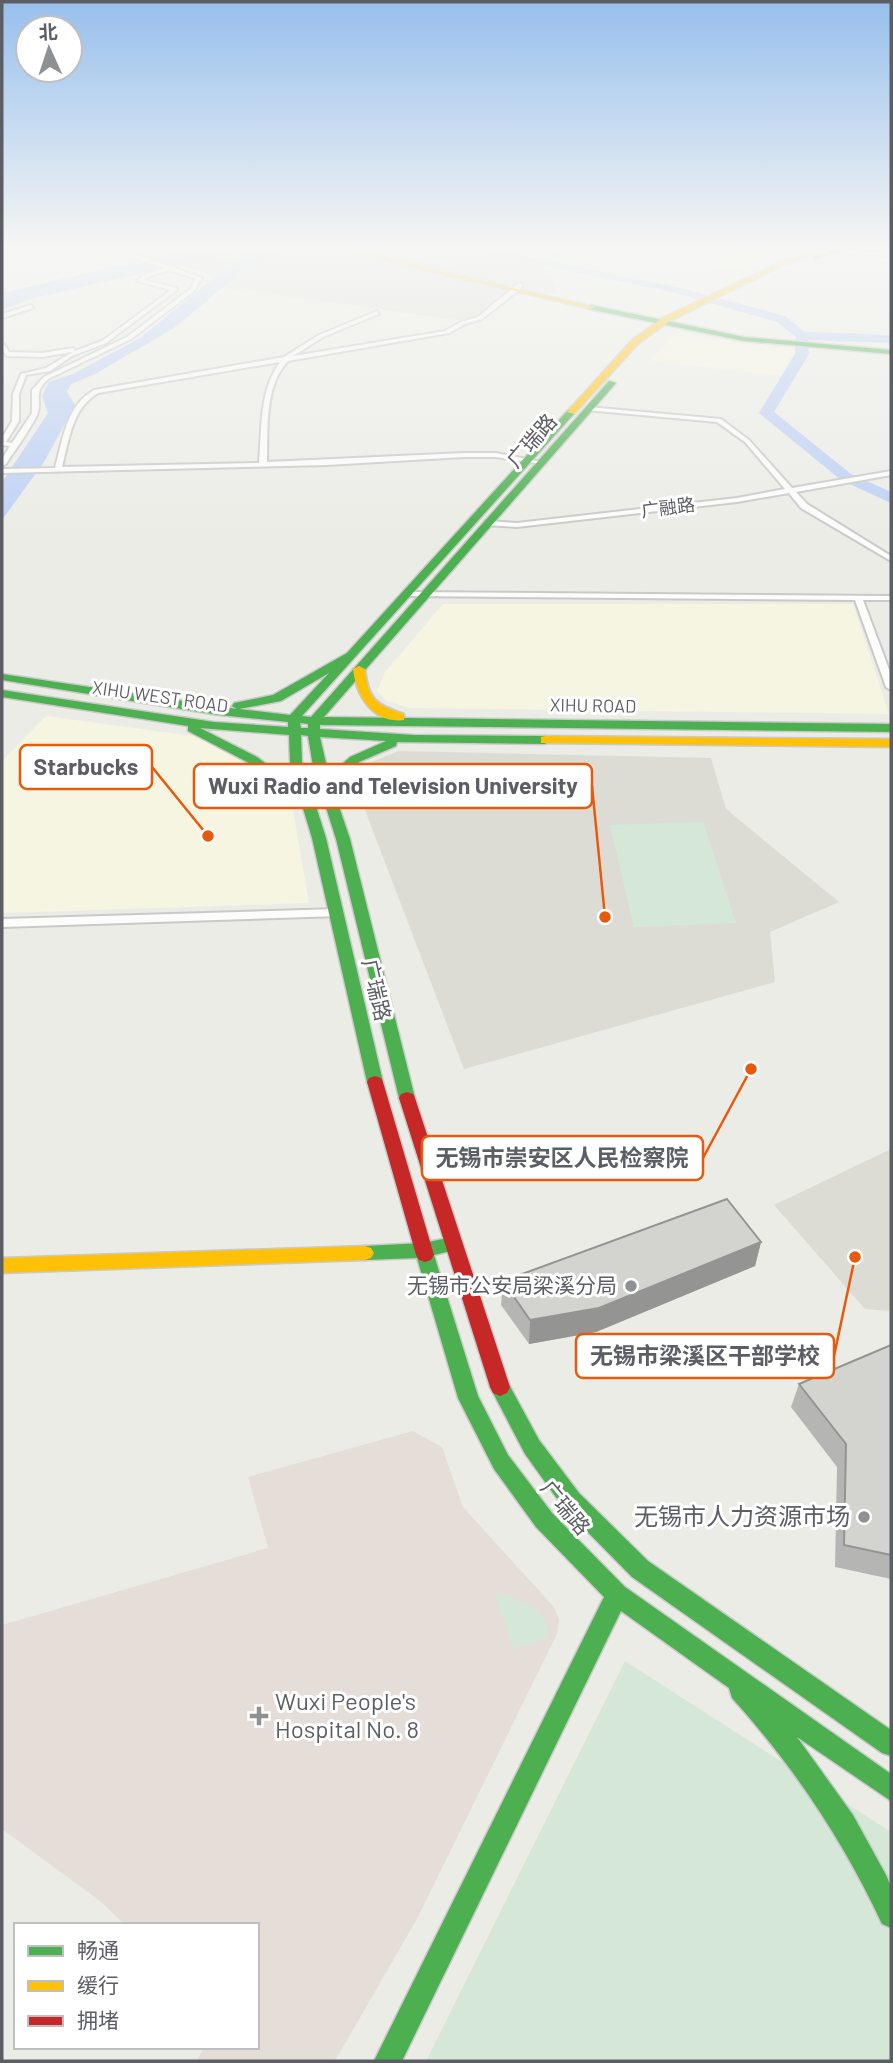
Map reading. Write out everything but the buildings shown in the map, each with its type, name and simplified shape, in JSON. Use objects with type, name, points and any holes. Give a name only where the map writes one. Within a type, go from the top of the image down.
[{"type":"main road","name":"广瑞路","points":[[631,346],[533,462],[488,523],[426,594],[293,725],[307,802],[319,838],[384,1119],[468,1398],[502,1462],[544,1520],[617,1595],[891,1789]]},
{"type":"main road","name":"广瑞路","points":[[645,346],[588,410],[533,462],[407,594],[355,662],[314,727],[326,789],[342,835],[411,1115],[500,1388],[532,1447],[572,1500],[640,1569],[891,1744]]},
{"type":"main road","points":[[828,346],[891,350]]},
{"type":"main road","points":[[196,707],[243,706],[277,698],[355,662],[364,700],[373,707],[428,723]]},
{"type":"main road","name":"XIHU WEST ROAD","points":[[2,677],[293,725]]},
{"type":"main road","name":"XIHU WEST ROAD","points":[[2,693],[173,720],[293,725]]},
{"type":"main road","points":[[173,720],[244,755],[275,774],[307,802]]},
{"type":"main road","name":"XIHU ROAD","points":[[314,727],[428,723],[891,728]]},
{"type":"main road","name":"XIHU ROAD","points":[[293,725],[414,739],[891,743]]},
{"type":"main road","points":[[326,789],[338,768],[359,753],[414,739]]},
{"type":"main road","points":[[2,1266],[424,1250],[453,1244]]},
{"type":"main road","points":[[388,2061],[617,1595]]},
{"type":"main road","points":[[708,1659],[755,1705],[829,1796],[873,1870],[891,1915]]},
{"type":"street","points":[[3,346],[7,354],[20,356],[87,348]]},
{"type":"street","points":[[14,445],[2,443],[16,418],[14,398],[24,374],[48,370],[70,355],[92,346]]},
{"type":"street","points":[[2,464],[35,413],[32,393],[36,386],[46,378],[111,346]]},
{"type":"street","points":[[263,464],[272,382],[287,357],[305,346]]},
{"type":"street","points":[[58,468],[74,414],[88,394],[182,375],[356,346]]},
{"type":"street","points":[[588,410],[719,420],[747,440],[804,506],[891,559]]},
{"type":"street","points":[[2,471],[327,463],[464,455],[496,455],[533,462]]},
{"type":"street","name":"广融路","points":[[488,523],[517,525],[737,500],[891,473]]},
{"type":"street","points":[[407,594],[891,597]]},
{"type":"street","points":[[858,597],[891,687]]},
{"type":"street","points":[[2,923],[337,913]]},
{"type":"shaded area","points":[[664,346],[767,346],[795,349],[782,376],[650,361]]},
{"type":"shaded area","points":[[443,604],[853,604],[889,714],[410,708],[387,701],[377,691],[385,672]]},
{"type":"shaded area","points":[[46,716],[200,737],[276,781],[291,799],[309,903],[2,913],[2,761]]},
{"type":"shaded area","points":[[399,751],[711,758],[726,809],[839,902],[770,932],[775,982],[464,1069],[350,771]]},
{"type":"shaded area","points":[[703,822],[736,923],[634,927],[610,825]]},
{"type":"shaded area","points":[[891,1149],[891,1311],[865,1309],[774,1205]]},
{"type":"shaded area","name":"Wuxi People's Hospital No. 8","points":[[413,1431],[442,1447],[463,1507],[554,1607],[559,1619],[558,1632],[418,1917],[335,2061],[196,2061],[204,2049],[259,2049],[259,1923],[123,1923],[100,1901],[2,1829],[2,1625],[268,1548],[248,1477]]},
{"type":"shaded area","points":[[494,1591],[521,1601],[538,1612],[547,1627],[547,1637],[513,1650]]},
{"type":"shaded area","points":[[625,1661],[891,1832],[891,2061],[426,2061]]},
{"type":"water","points":[[125,346],[143,346],[95,374],[71,384],[67,392],[75,405],[44,462],[2,520],[2,482],[48,413],[42,396],[49,382],[73,374]]},
{"type":"waterway","points":[[802,346],[802,354],[766,413],[781,422],[846,477],[891,498]]},
{"type":"traffic: fast","points":[[826,346],[891,352]]},
{"type":"traffic: fast","points":[[407,1098],[343,839],[319,766],[314,721],[612,383]]},
{"type":"traffic: fast","points":[[375,1082],[319,838],[296,762],[294,718],[571,412]]},
{"type":"traffic: fast","points":[[238,706],[277,698],[351,655]]},
{"type":"traffic: fast","points":[[2,677],[219,711],[314,721],[891,728]]},
{"type":"traffic: fast","points":[[2,693],[214,726],[414,739],[545,740]]},
{"type":"traffic: fast","points":[[192,728],[253,760],[307,802]]},
{"type":"traffic: fast","points":[[326,789],[354,759],[392,743]]},
{"type":"traffic: fast","points":[[365,1253],[423,1250],[453,1244]]},
{"type":"traffic: fast","points":[[425,1255],[468,1398],[501,1462],[544,1520],[617,1595],[891,1789]]},
{"type":"traffic: fast","points":[[500,1387],[532,1447],[571,1500],[640,1569],[891,1744]]},
{"type":"traffic: fast","points":[[388,2061],[617,1595]]},
{"type":"traffic: fast","points":[[740,1690],[785,1741],[826,1796],[861,1853],[891,1915]]},
{"type":"traffic: slow","points":[[571,412],[631,346]]},
{"type":"traffic: slow","points":[[359,669],[362,689],[369,702],[374,707],[400,717]]},
{"type":"traffic: slow","points":[[545,740],[891,743]]},
{"type":"traffic: slow","points":[[2,1266],[365,1253]]},
{"type":"traffic: jam","points":[[375,1082],[425,1255]]},
{"type":"traffic: jam","points":[[407,1098],[500,1387]]},
{"type":"place","name":"Starbucks","points":[[208,836]]},
{"type":"place","name":"Wuxi Radio and Television University","points":[[605,917]]},
{"type":"place","name":"无锡市崇安区人民检察院","points":[[751,1069]]},
{"type":"place","name":"无锡市梁溪区干部学校","points":[[855,1257]]},
{"type":"place","name":"无锡市公安局梁溪分局","points":[[631,1286]]},
{"type":"place","name":"无锡市人力资源市场","points":[[864,1517]]},
{"type":"place","name":"Wuxi People's Hospital No. 8","points":[[259,1716]]}]
